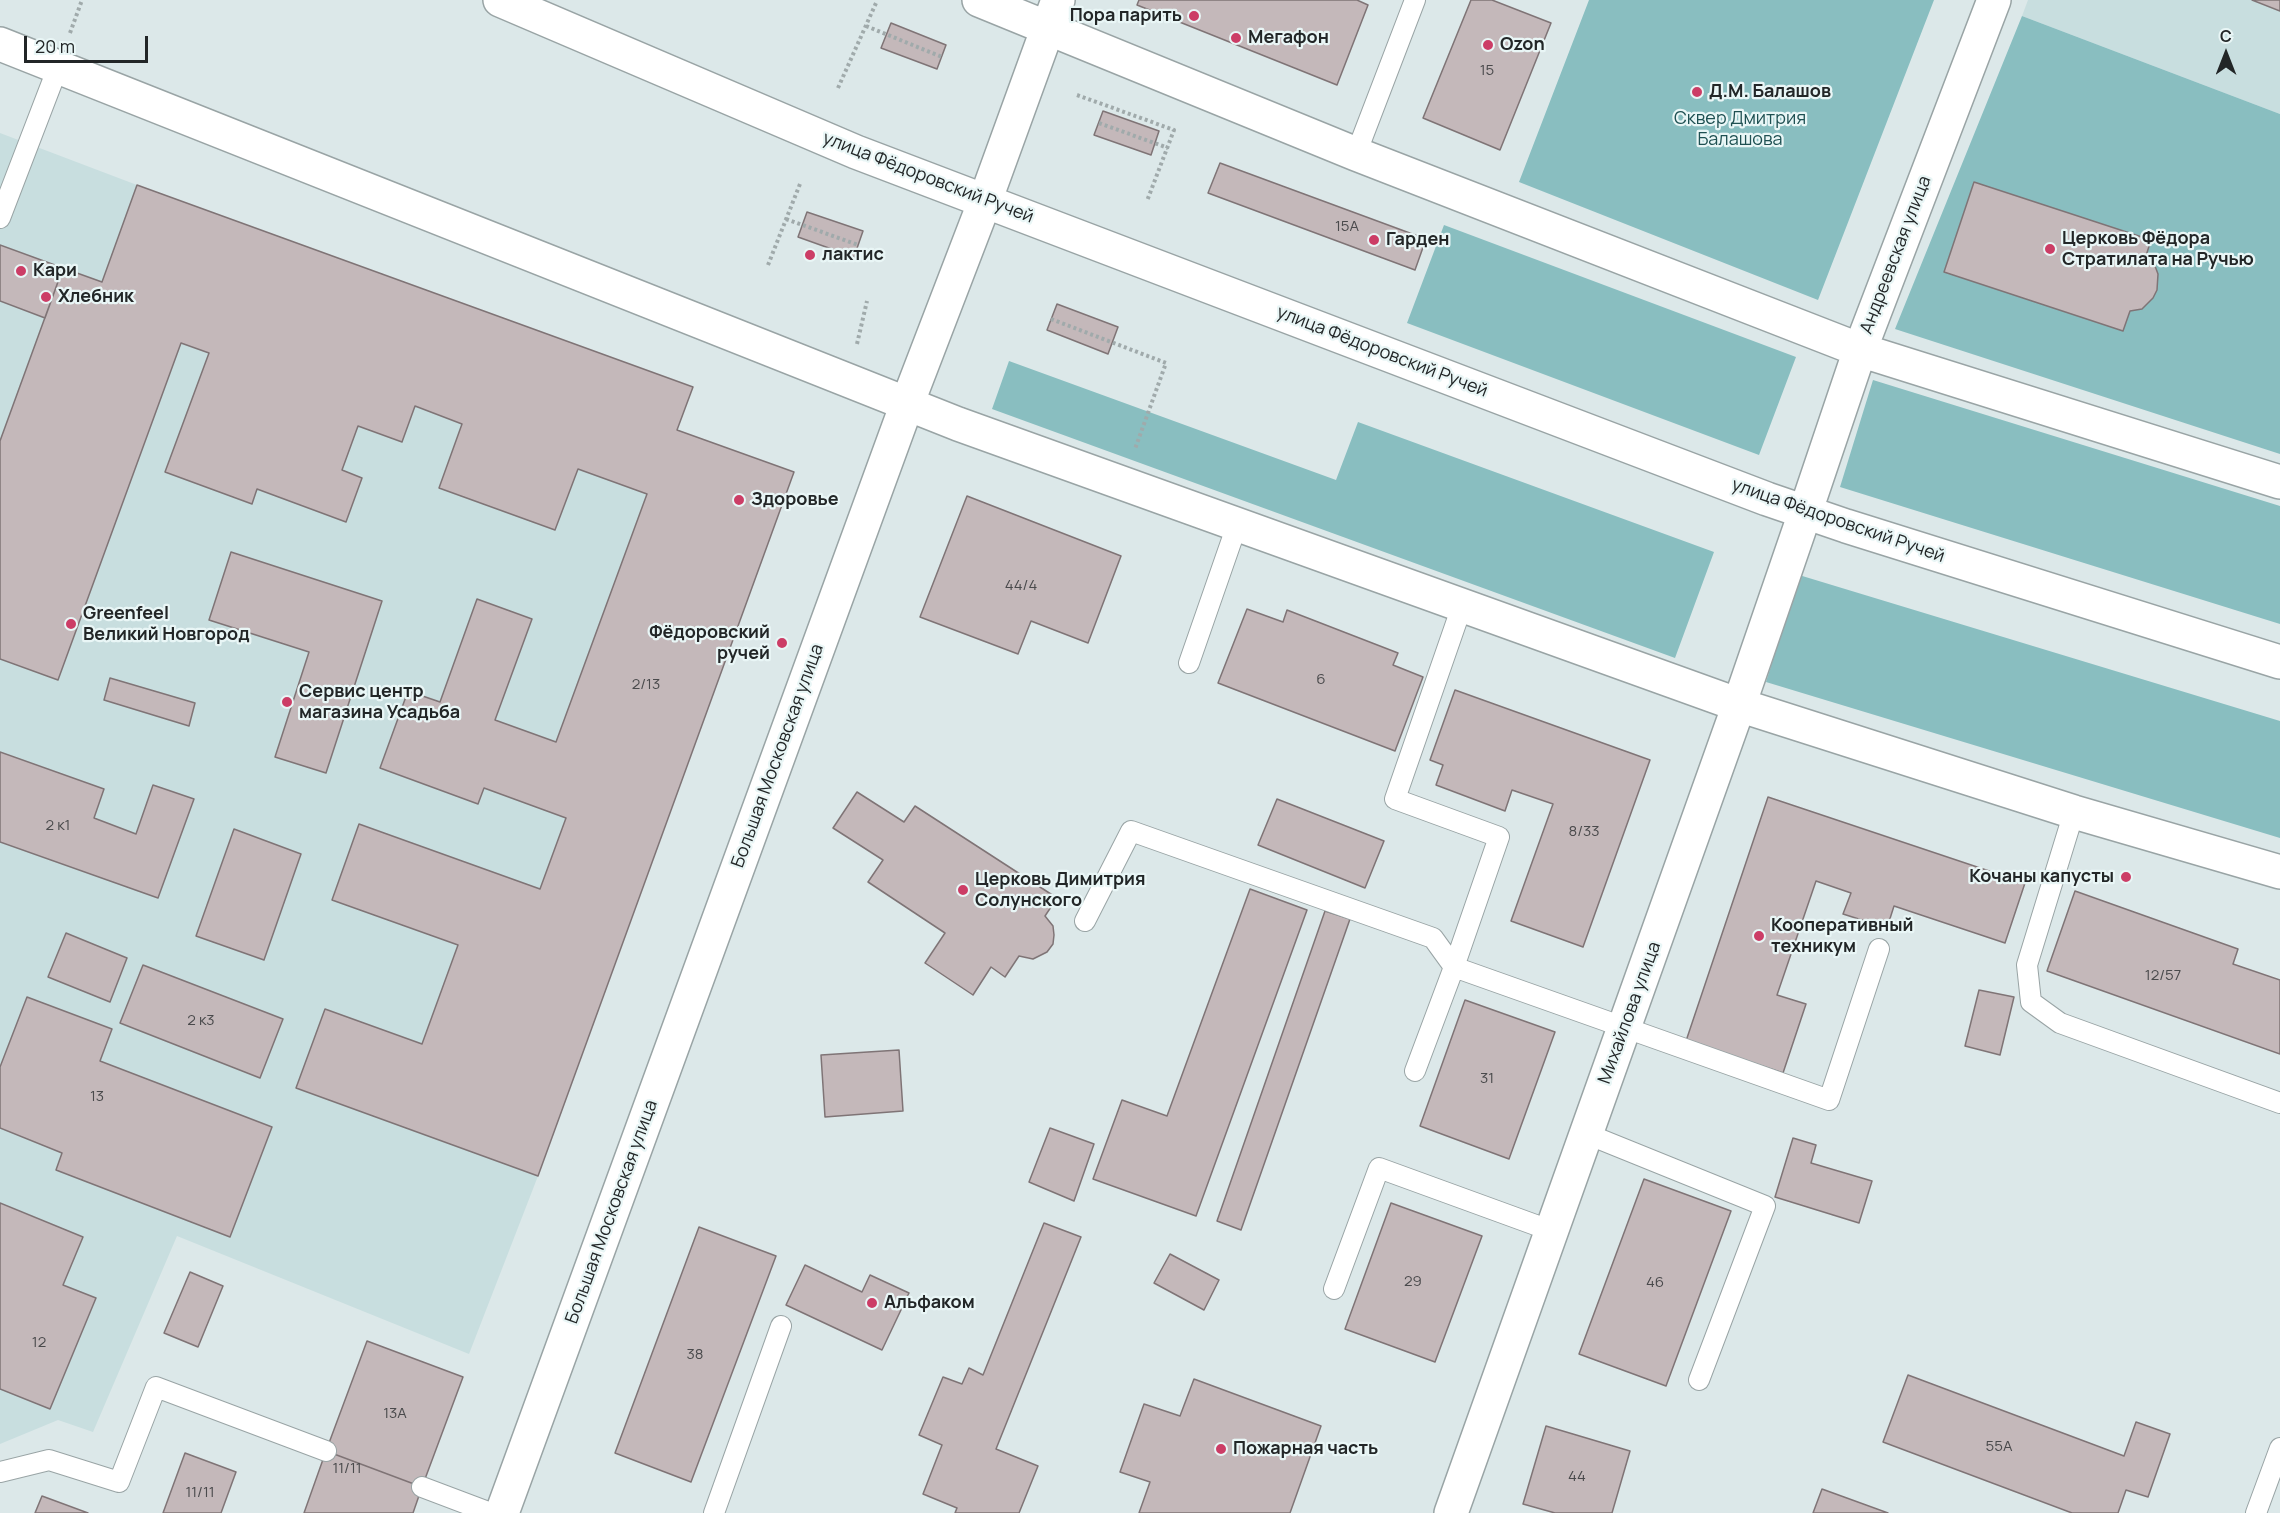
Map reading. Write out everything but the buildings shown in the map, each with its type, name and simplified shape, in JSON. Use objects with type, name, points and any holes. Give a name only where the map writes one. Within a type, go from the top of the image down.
[{"type":"street","name":"улица Фёдоровский Ручей","points":[[500,0],[856,152],[1805,513],[2280,662]]},
{"type":"street","points":[[979,0],[1052,14],[1356,154],[1860,350],[2280,482]]},
{"type":"street","name":"Андреевская улица","points":[[1805,513],[1860,350],[1994,0]]},
{"type":"street","name":"Большая Московская улица","points":[[502,1513],[1052,14]]},
{"type":"street","points":[[0,44],[907,404],[1123,484],[1739,705],[2074,812],[2280,872]]},
{"type":"street","name":"Михайлова улица","points":[[1451,1513],[1739,705],[1805,513]]},
{"type":"lane","points":[[1356,154],[1415,0]]},
{"type":"lane","points":[[0,218],[58,67]]},
{"type":"lane","points":[[1189,663],[1238,525]]},
{"type":"lane","points":[[1415,1071],[1499,837],[1395,799],[1462,606]]},
{"type":"lane","points":[[2074,812],[2027,965],[2031,1002],[2060,1023],[2280,1103]]},
{"type":"lane","points":[[1085,921],[1131,831],[1433,938],[1454,967],[1829,1100],[1879,949]]},
{"type":"lane","points":[[1587,1134],[1765,1206],[1699,1380]]},
{"type":"lane","points":[[1334,1289],[1379,1168],[1552,1231]]},
{"type":"lane","points":[[714,1513],[781,1326]]},
{"type":"lane","points":[[0,1472],[49,1460],[119,1482],[156,1387],[326,1451]]},
{"type":"lane","points":[[2256,1513],[2280,1448]]},
{"type":"lane","points":[[422,1487],[490,1513]]},
{"type":"path","points":[[838,88],[876,3]]},
{"type":"path","points":[[866,26],[942,57]]},
{"type":"path","points":[[1077,94],[1174,130],[1147,201]]},
{"type":"path","points":[[1099,123],[1168,147]]},
{"type":"path","points":[[768,265],[800,184]]},
{"type":"path","points":[[786,219],[858,245]]},
{"type":"path","points":[[1052,319],[1166,363],[1123,484]]},
{"type":"shaded area","points":[[2028,0],[2280,0],[2280,114],[2022,16]]},
{"type":"shaded area","points":[[0,133],[693,387],[677,430],[794,472],[538,1176],[469,1354],[177,1236],[93,1432],[58,1420],[0,1444]]},
{"type":"green space","name":"Сквер Дмитрия Балашова","points":[[1589,0],[1934,0],[1818,300],[1519,182]]},
{"type":"green space","points":[[2022,16],[2280,114],[2280,454],[1895,329]]},
{"type":"green space","points":[[1444,225],[1796,357],[1759,455],[1407,323]]},
{"type":"green space","points":[[1009,361],[1336,480],[1358,422],[1714,552],[1675,658],[992,409]]},
{"type":"green space","points":[[1873,380],[2280,506],[2280,624],[1840,487]]},
{"type":"green space","points":[[1799,575],[2280,721],[2280,838],[1766,682]]},
{"type":"place","name":"Пора парить","points":[[1194,16]]},
{"type":"place","name":"Мегафон","points":[[1236,38]]},
{"type":"place","name":"Ozon","points":[[1488,45]]},
{"type":"place","name":"Д.М. Балашов","points":[[1697,92]]},
{"type":"place","name":"Гарден","points":[[1374,240]]},
{"type":"place","name":"Церковь Фёдора Стратилата на Ручью","points":[[2050,249]]},
{"type":"place","name":"лактис","points":[[810,255]]},
{"type":"place","name":"Кари","points":[[21,271]]},
{"type":"place","name":"Хлебник","points":[[46,297]]},
{"type":"place","name":"Здоровье","points":[[739,500]]},
{"type":"place","name":"Greenfeel Великий Новгород","points":[[71,624]]},
{"type":"place","name":"Фёдоровский ручей","points":[[782,643]]},
{"type":"place","name":"Сервис центр магазина Усадьба","points":[[287,702]]},
{"type":"place","name":"Кочаны капусты","points":[[2126,877]]},
{"type":"place","name":"Церковь Димитрия Солунского","points":[[963,890]]},
{"type":"place","name":"Кооперативный техникум","points":[[1759,936]]},
{"type":"place","name":"Альфаком","points":[[872,1303]]},
{"type":"place","name":"Пожарная часть","points":[[1221,1449]]}]
